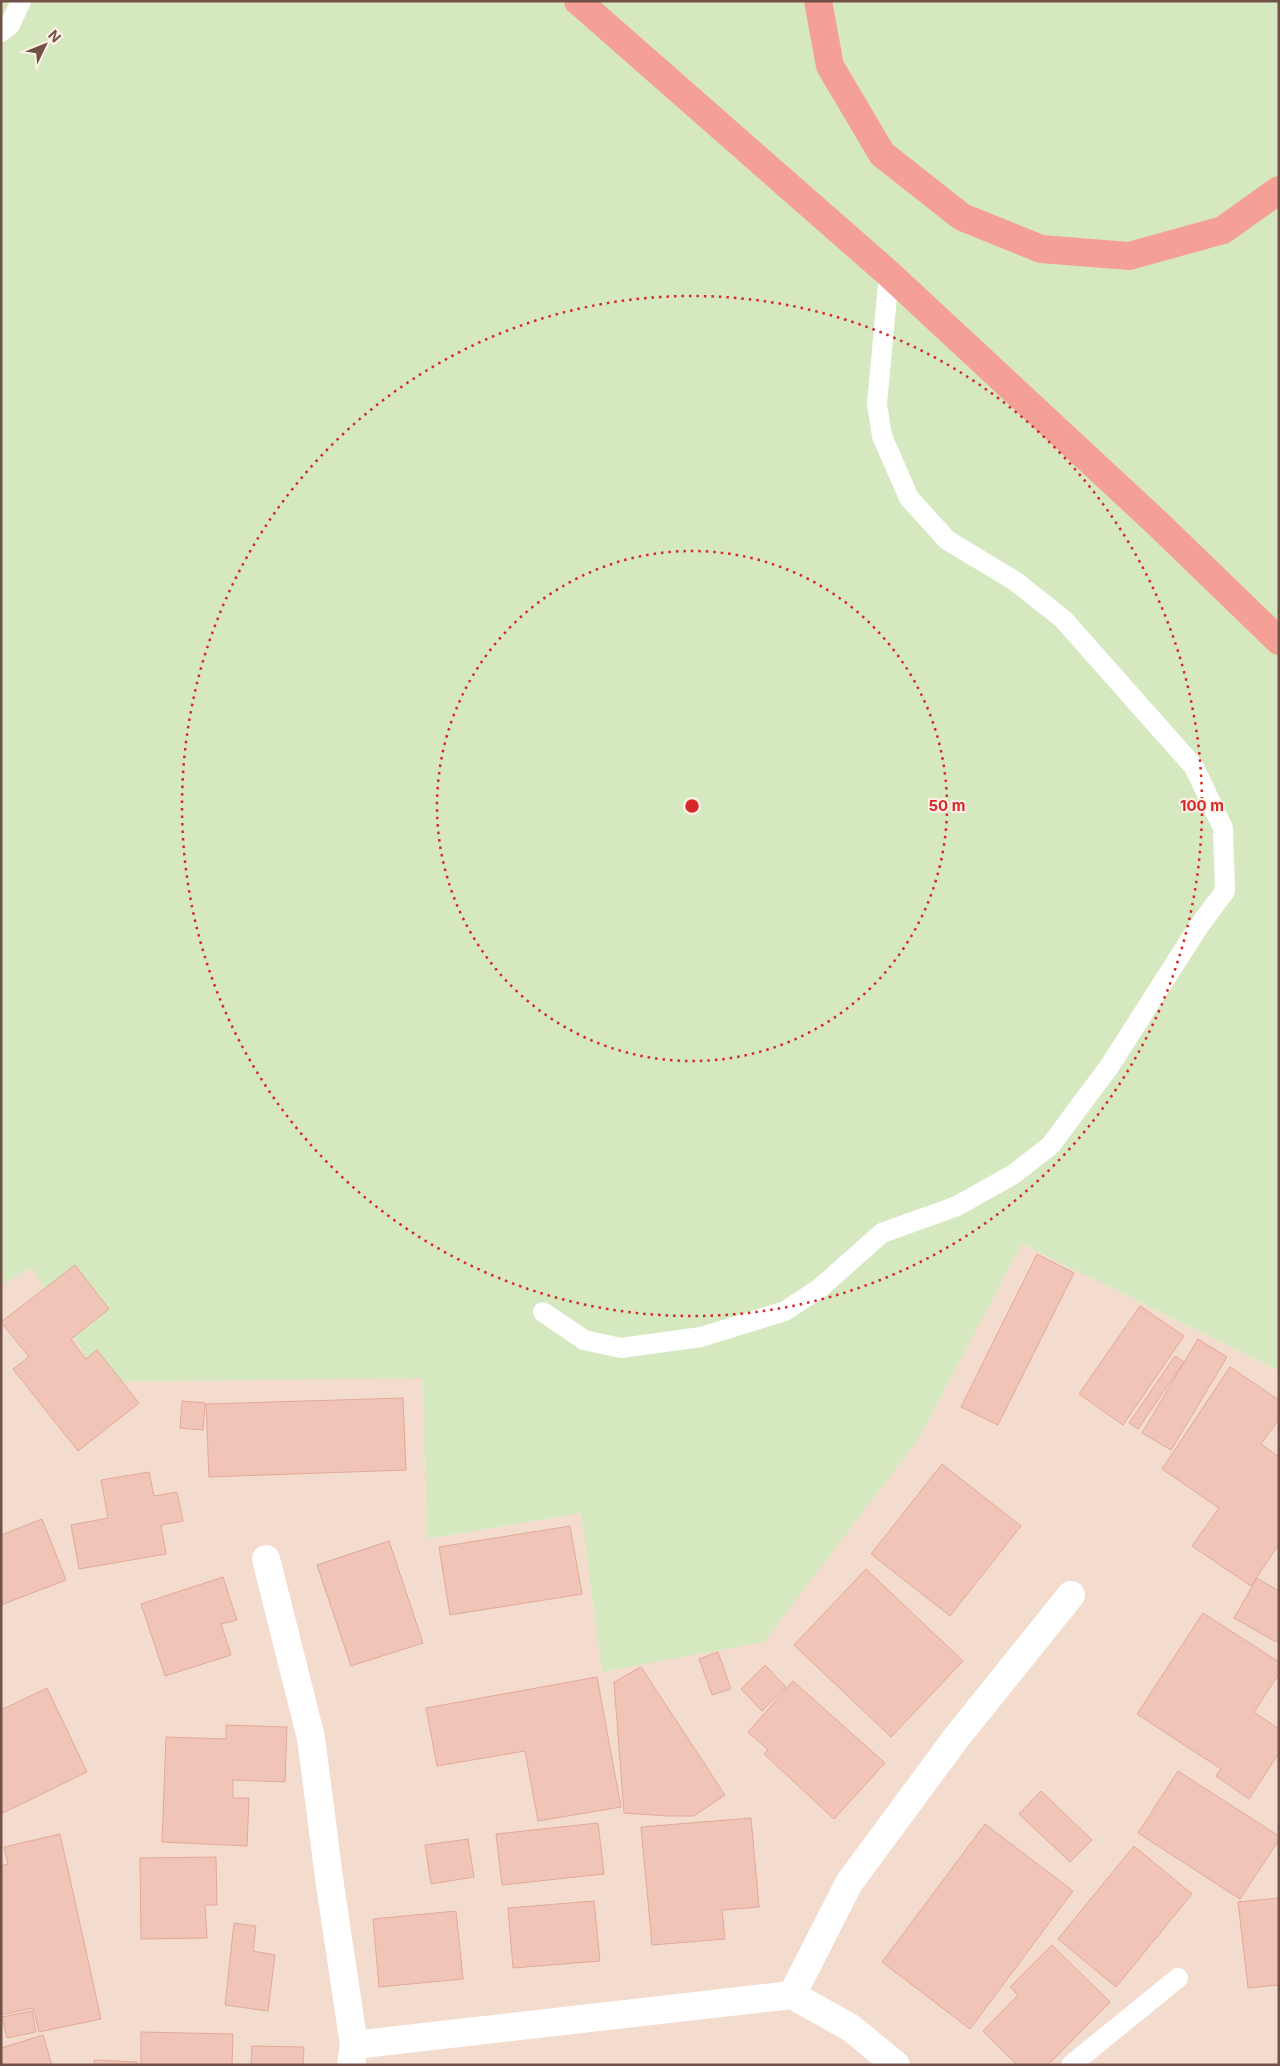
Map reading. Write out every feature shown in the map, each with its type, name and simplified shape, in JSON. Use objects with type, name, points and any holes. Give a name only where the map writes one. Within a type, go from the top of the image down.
[{"type":"highway","points":[[578,1],[889,274],[1157,522],[1279,641]]},
{"type":"highway","points":[[818,1],[830,66],[882,154],[962,217],[1041,249],[1129,256],[1223,230],[1279,190]]},
{"type":"street","points":[[266,1559],[311,1738],[353,2055],[792,1995],[851,2028],[896,2065]]},
{"type":"street","points":[[792,1995],[849,1882],[956,1738],[1071,1595]]},
{"type":"lane","points":[[1,32],[10,25],[21,1]]},
{"type":"lane","points":[[543,1312],[584,1340],[621,1348],[701,1337],[785,1311],[820,1288],[882,1233],[957,1206],[1014,1174],[1051,1145],[1109,1067],[1199,926],[1225,891],[1223,828],[1194,767],[1063,619],[1015,581],[947,540],[909,498],[882,436],[877,404],[889,274]]},
{"type":"lane","points":[[1071,2065],[1178,1978]]},
{"type":"shaded area","points":[[1022,1244],[1279,1371],[1279,2065],[1,2065],[1,1285],[32,1268],[101,1382],[422,1378],[427,1539],[581,1513],[602,1671],[919,1438]]},
{"type":"green space","points":[[1,1],[1279,1],[1279,1371],[1022,1244],[919,1438],[764,1642],[602,1672],[581,1513],[427,1539],[422,1378],[101,1382],[32,1268],[1,1285]]},
{"type":"building","points":[[1037,1254],[1074,1273],[998,1425],[961,1407]]},
{"type":"building","points":[[75,1265],[109,1309],[71,1339],[86,1359],[97,1350],[139,1403],[78,1451],[13,1369],[29,1357],[1,1322]]},
{"type":"building","points":[[1140,1306],[1184,1336],[1123,1425],[1079,1394]]},
{"type":"building","points":[[1198,1339],[1227,1357],[1171,1450],[1142,1433]]},
{"type":"building","points":[[1175,1356],[1184,1362],[1138,1429],[1129,1423]]},
{"type":"building","points":[[1230,1367],[1279,1400],[1279,1419],[1261,1444],[1279,1457],[1279,1544],[1251,1586],[1192,1546],[1219,1508],[1162,1469]]},
{"type":"building","points":[[403,1398],[406,1470],[209,1477],[206,1404]]},
{"type":"building","points":[[182,1401],[205,1403],[203,1430],[180,1428]]},
{"type":"building","points":[[942,1464],[1021,1526],[950,1616],[871,1554]]},
{"type":"building","points":[[149,1472],[154,1496],[177,1492],[183,1521],[161,1525],[166,1554],[79,1569],[71,1525],[108,1518],[101,1480]]},
{"type":"building","points":[[42,1519],[66,1580],[1,1605],[1,1535]]},
{"type":"building","points":[[570,1526],[582,1594],[450,1615],[439,1547]]},
{"type":"building","points":[[389,1541],[423,1643],[351,1666],[317,1565]]},
{"type":"building","points":[[866,1569],[963,1661],[891,1737],[794,1645]]},
{"type":"building","points":[[223,1577],[237,1620],[221,1624],[231,1655],[165,1676],[141,1604]]},
{"type":"building","points":[[1257,1578],[1279,1591],[1279,1638],[1276,1642],[1234,1618]]},
{"type":"building","points":[[1203,1613],[1279,1662],[1279,1674],[1254,1712],[1279,1729],[1279,1753],[1249,1799],[1216,1776],[1221,1769],[1137,1714]]},
{"type":"building","points":[[718,1652],[731,1689],[712,1695],[699,1659]]},
{"type":"building","points":[[765,1665],[786,1687],[762,1711],[741,1689]]},
{"type":"building","points":[[641,1667],[725,1795],[694,1816],[624,1813],[614,1682]]},
{"type":"building","points":[[597,1677],[621,1807],[538,1821],[525,1751],[437,1766],[426,1708]]},
{"type":"building","points":[[793,1681],[885,1763],[834,1819],[764,1754],[768,1750],[748,1732]]},
{"type":"building","points":[[47,1688],[87,1772],[3,1813],[1,1809],[1,1710]]},
{"type":"building","points":[[226,1725],[287,1727],[285,1782],[233,1780],[233,1798],[249,1798],[247,1846],[162,1842],[166,1737],[226,1739]]},
{"type":"building","points":[[1178,1771],[1279,1836],[1279,1840],[1240,1899],[1138,1833]]},
{"type":"building","points":[[1041,1791],[1092,1840],[1070,1862],[1019,1814]]},
{"type":"building","points":[[751,1818],[759,1907],[722,1910],[725,1939],[652,1945],[641,1827]]},
{"type":"building","points":[[598,1823],[604,1874],[502,1885],[496,1834]]},
{"type":"building","points":[[985,1824],[1073,1891],[970,2029],[882,1962]]},
{"type":"building","points":[[60,1834],[101,2019],[39,2032],[33,2008],[1,2015],[1,1866],[8,1864],[4,1847]]},
{"type":"building","points":[[468,1839],[474,1877],[431,1884],[425,1845]]},
{"type":"building","points":[[1134,1846],[1192,1894],[1116,1987],[1058,1939]]},
{"type":"building","points":[[216,1857],[217,1905],[205,1905],[207,1938],[141,1939],[140,1858]]},
{"type":"building","points":[[1279,1898],[1279,1985],[1248,1988],[1238,1902]]},
{"type":"building","points":[[594,1901],[600,1961],[513,1968],[508,1908]]},
{"type":"building","points":[[456,1911],[463,1979],[379,1987],[373,1919]]},
{"type":"building","points":[[234,1923],[256,1926],[253,1951],[275,1955],[268,2011],[225,2005]]},
{"type":"building","points":[[1052,1945],[1110,2002],[1048,2065],[1017,2065],[983,2031],[1018,1995],[1010,1987]]},
{"type":"building","points":[[32,2011],[36,2032],[7,2038],[2,2017]]},
{"type":"building","points":[[141,2032],[233,2034],[232,2065],[141,2065]]},
{"type":"building","points":[[43,2035],[52,2065],[1,2065],[1,2048]]},
{"type":"building","points":[[252,2046],[304,2047],[303,2065],[251,2065]]},
{"type":"building","points":[[94,2060],[137,2062],[137,2065],[94,2065]]}]
